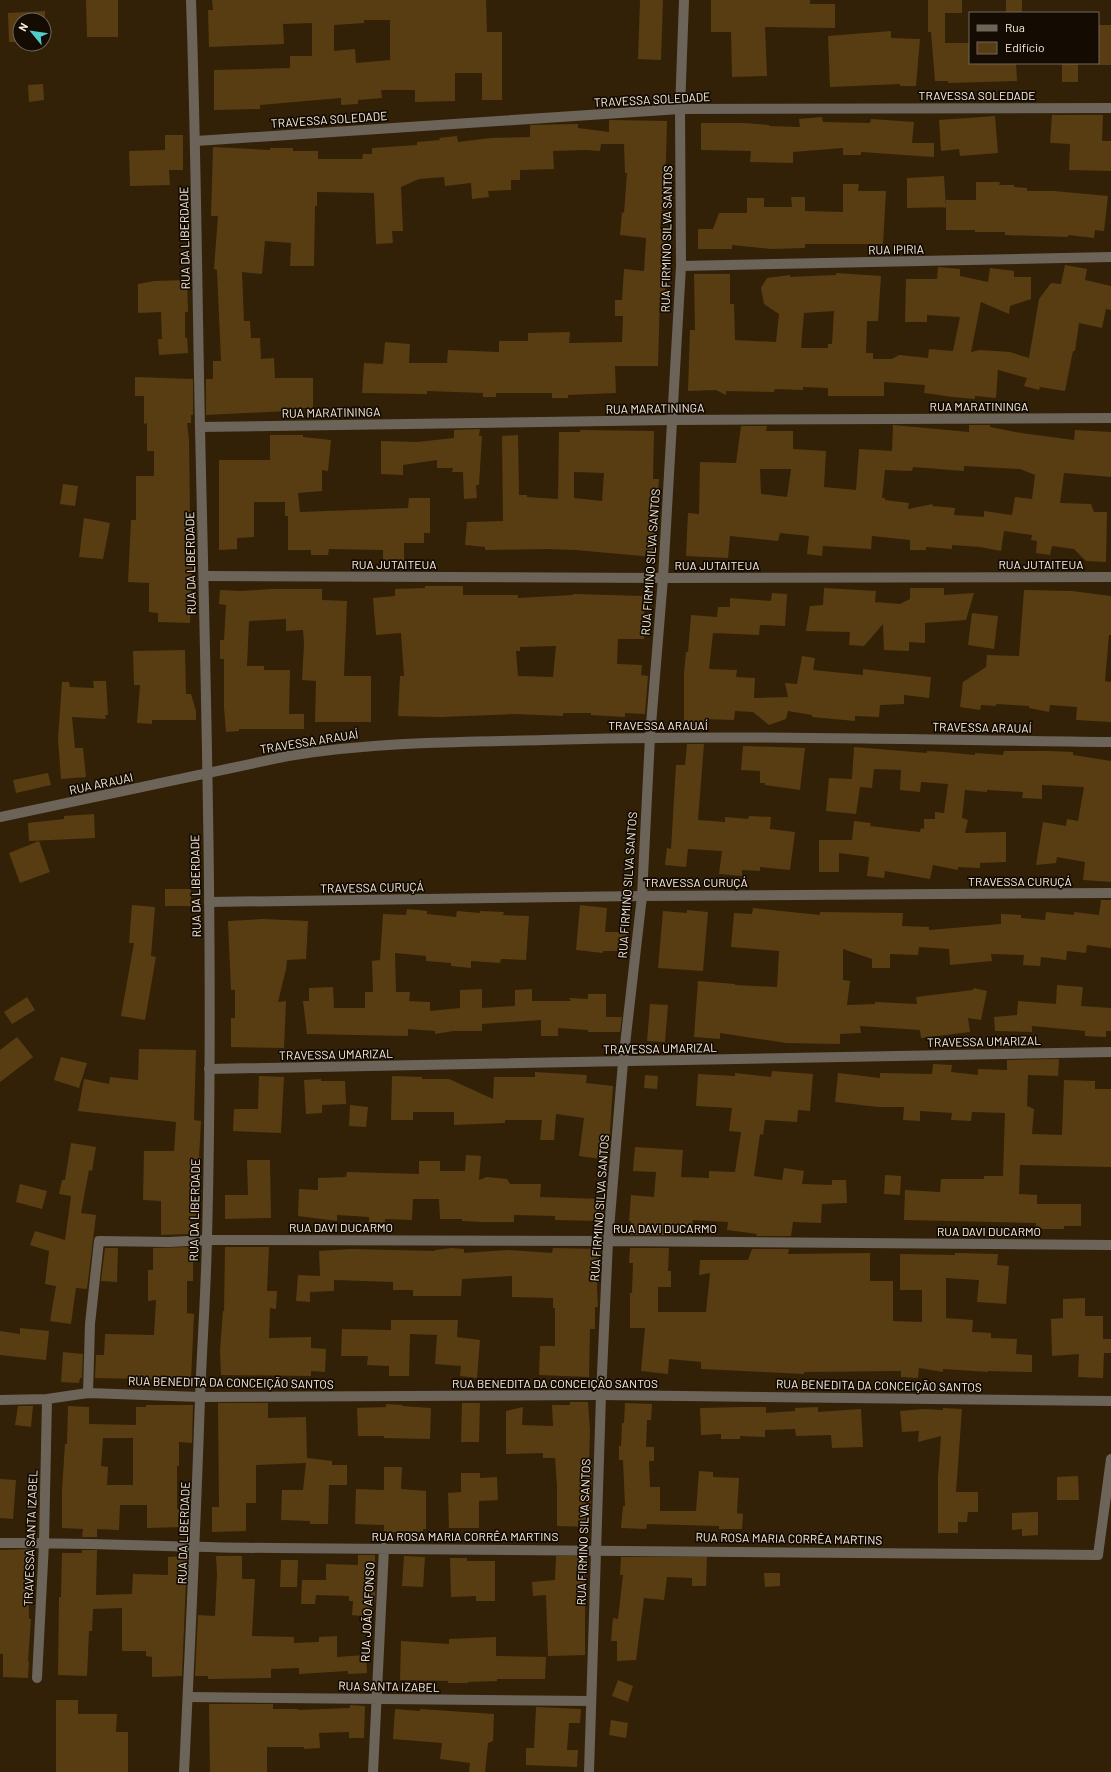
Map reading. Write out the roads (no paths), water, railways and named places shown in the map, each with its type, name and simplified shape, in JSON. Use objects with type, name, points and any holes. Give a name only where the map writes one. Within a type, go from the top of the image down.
[{"type":"street","name":"RUA DA LIBERDADE","points":[[184,1772],[196,1548],[200,1397],[207,1240],[209,1069],[209,902],[204,576],[200,428],[196,141],[191,0]]},
{"type":"street","name":"RUA FIRMINO SILVA SANTOS","points":[[589,1772],[601,1395],[608,1241],[623,1062],[642,896],[650,737],[663,578],[681,266],[680,109],[684,0]]},
{"type":"street","name":"TRAVESSA SOLEDADE","points":[[196,141],[680,109],[1111,108]]},
{"type":"street","name":"RUA IPIRIA","points":[[681,266],[1111,257]]},
{"type":"street","name":"RUA MARATININGA","points":[[200,428],[672,420],[1111,418]]},
{"type":"street","name":"RUA JUTAITEUA","points":[[204,576],[663,578],[1111,577]]},
{"type":"street","name":"TRAVESSA ARAUAÍ","points":[[207,773],[288,756],[338,748],[387,744],[650,737],[1111,742]]},
{"type":"street","name":"RUA ARAUAI","points":[[0,817],[207,773]]},
{"type":"street","name":"TRAVESSA CURUÇÁ","points":[[209,902],[642,896],[1111,893]]},
{"type":"street","name":"TRAVESSA UMARIZAL","points":[[209,1069],[1111,1052]]},
{"type":"street","name":"RUA DAVI DUCARMO","points":[[88,1393],[90,1324],[99,1241],[608,1241],[1111,1245]]},
{"type":"street","name":"RUA BENEDITA DA CONCEIÇÃO SANTOS","points":[[0,1400],[47,1399],[88,1393],[200,1397],[601,1395],[1111,1401]]},
{"type":"street","name":"TRAVESSA SANTA IZABEL","points":[[37,1678],[44,1543],[47,1399]]},
{"type":"street","name":"RUA ROSA MARIA CORRÊA MARTINS","points":[[0,1543],[196,1548],[596,1549],[1098,1555],[1111,1459]]},
{"type":"street","name":"RUA JOÃO AFONSO","points":[[373,1772],[384,1548]]},
{"type":"street","name":"RUA SANTA IZABEL","points":[[188,1697],[591,1701]]}]
